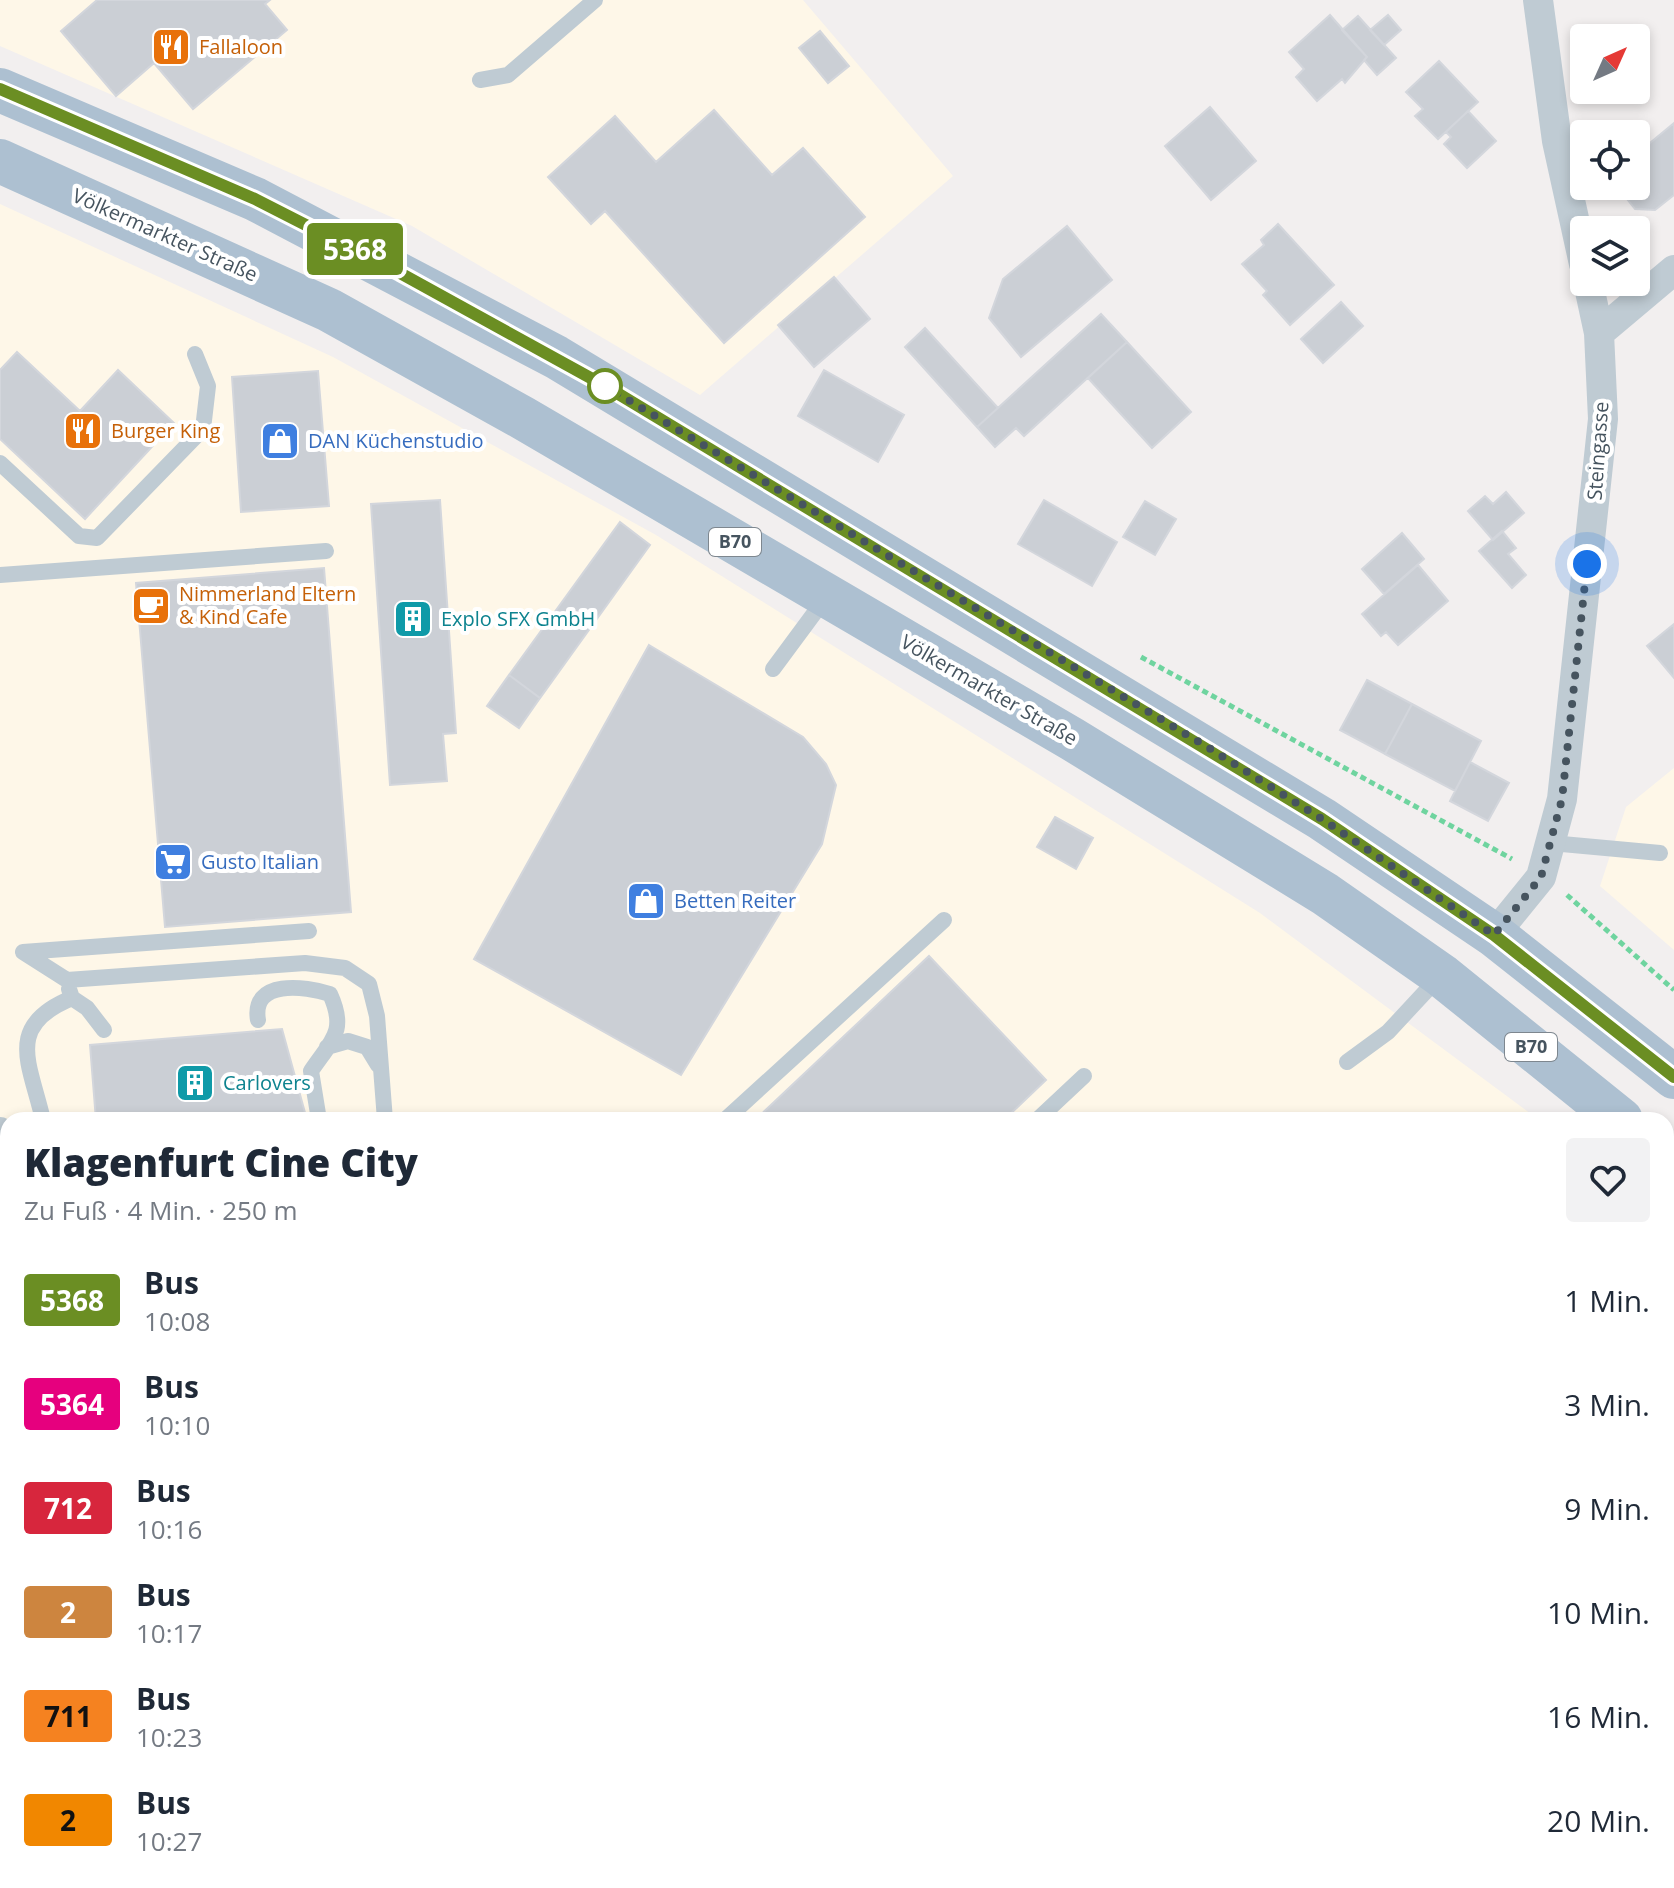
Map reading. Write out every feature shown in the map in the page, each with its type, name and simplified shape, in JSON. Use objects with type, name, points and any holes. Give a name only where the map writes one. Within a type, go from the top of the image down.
[{"type":"main road","points":[[0,90],[255,199],[556,357],[863,539],[1322,819],[1494,935],[1674,1077]]},
{"type":"main road","name":"Völkermarkter Straße","points":[[0,161],[329,310],[523,418],[1151,785],[1325,894],[1441,975],[1611,1112]]},
{"type":"main road","points":[[329,310],[364,254]]},
{"type":"main road","points":[[523,418],[556,357]]},
{"type":"main road","points":[[827,596],[863,539]]},
{"type":"main road","points":[[1151,785],[1186,734]]},
{"type":"main road","points":[[1441,975],[1494,935]]},
{"type":"street","points":[[1538,0],[1557,141],[1573,216]]},
{"type":"street","points":[[1599,333],[1674,270]]},
{"type":"street","name":"Steingasse","points":[[1494,935],[1541,877],[1562,799],[1603,419],[1599,333],[1591,296]]},
{"type":"lane","points":[[480,80],[508,75],[595,0]]},
{"type":"lane","points":[[0,463],[79,536],[97,538],[203,429],[208,386],[195,354]]},
{"type":"lane","points":[[0,575],[326,551]]},
{"type":"lane","points":[[773,669],[827,596]]},
{"type":"lane","points":[[1551,843],[1660,853]]},
{"type":"lane","points":[[734,1112],[944,920]]},
{"type":"lane","points":[[309,931],[23,952],[67,980],[305,963],[345,968],[369,984],[377,1016],[384,1112]]},
{"type":"lane","points":[[1347,1062],[1388,1032],[1441,975]]},
{"type":"lane","points":[[67,980],[72,998],[87,1008],[104,1030]]},
{"type":"lane","points":[[258,1020],[256,1008],[262,997],[279,989],[304,986],[330,994],[339,1014],[338,1033],[311,1071],[318,1112]]},
{"type":"lane","points":[[41,1112],[25,1041],[35,1017],[72,998]]},
{"type":"lane","points":[[327,1047],[348,1041],[367,1047],[382,1072]]},
{"type":"lane","points":[[1046,1112],[1084,1076]]},
{"type":"shaded area","points":[[0,0],[803,0],[953,176],[700,395],[412,226],[0,46]]},
{"type":"shaded area","points":[[0,204],[333,357],[656,535],[1260,913],[1528,1112],[0,1112]]},
{"type":"shaded area","points":[[1674,768],[1674,950],[1600,886],[1626,807]]},
{"type":"building","name":"Fallaloon","points":[[97,0],[270,0],[265,4],[287,30],[193,109],[154,63],[116,96],[61,31]]},
{"type":"building","points":[[1330,15],[1367,57],[1345,83],[1342,79],[1317,101],[1296,77],[1304,69],[1289,52]]},
{"type":"building","points":[[1388,15],[1401,30],[1384,45],[1370,30]]},
{"type":"building","points":[[1358,16],[1396,58],[1377,75],[1364,60],[1367,57],[1342,30]]},
{"type":"building","points":[[820,31],[849,66],[828,83],[799,48]]},
{"type":"building","points":[[1439,61],[1478,102],[1438,139],[1415,116],[1423,109],[1406,92]]},
{"type":"building","points":[[1210,107],[1256,161],[1211,200],[1165,146]]},
{"type":"building","points":[[714,110],[772,175],[803,148],[865,217],[724,343],[605,211],[591,224],[548,177],[615,116],[656,162]]},
{"type":"building","points":[[1468,111],[1496,141],[1467,168],[1444,144],[1451,137],[1446,132]]},
{"type":"building","points":[[1674,123],[1674,195],[1655,210],[1635,209],[1628,200],[1650,200],[1650,143]]},
{"type":"building","points":[[1278,224],[1334,285],[1290,325],[1263,295],[1267,291],[1242,264],[1264,245],[1261,240]]},
{"type":"building","points":[[1067,226],[1112,280],[1021,357],[989,318],[1003,279]]},
{"type":"building","points":[[834,277],[870,319],[814,367],[778,325]]},
{"type":"building","points":[[1341,302],[1363,326],[1323,363],[1301,339]]},
{"type":"building","points":[[1101,314],[1127,342],[1024,436],[1016,428],[995,447],[977,427]]},
{"type":"building","points":[[925,328],[998,408],[977,427],[905,347]]},
{"type":"building","points":[[1127,342],[1191,412],[1152,448],[1088,378]]},
{"type":"building","name":"Burger King","points":[[17,352],[80,411],[118,370],[174,423],[85,519],[0,439],[0,370]]},
{"type":"building","points":[[824,370],[904,415],[878,462],[798,416]]},
{"type":"building","name":"DAN Küchenstudio","points":[[318,371],[329,506],[241,512],[232,377]]},
{"type":"building","points":[[1506,492],[1524,513],[1493,540],[1468,511],[1485,496],[1493,504]]},
{"type":"building","name":"Explo SFX GmbH","points":[[440,500],[456,733],[443,734],[447,781],[390,785],[371,504]]},
{"type":"building","points":[[1044,500],[1117,542],[1092,586],[1018,544]]},
{"type":"building","points":[[1145,501],[1176,519],[1155,555],[1123,537]]},
{"type":"building","points":[[620,522],[650,545],[540,698],[509,675]]},
{"type":"building","points":[[1502,531],[1516,548],[1508,554],[1526,575],[1512,588],[1479,551]]},
{"type":"building","points":[[1402,533],[1424,559],[1384,594],[1362,569]]},
{"type":"building","points":[[1418,565],[1448,601],[1398,645],[1386,632],[1381,636],[1362,614]]},
{"type":"building","points":[[324,568],[351,912],[165,927],[136,583]]},
{"type":"building","points":[[1674,624],[1674,678],[1647,646]]},
{"type":"building","name":"Betten Reiter","points":[[649,645],[803,737],[826,764],[836,785],[822,844],[681,1075],[474,959]]},
{"type":"building","points":[[509,675],[540,698],[519,728],[487,706]]},
{"type":"building","points":[[1367,680],[1412,704],[1385,754],[1340,730]]},
{"type":"building","points":[[1412,704],[1481,741],[1455,791],[1385,754]]},
{"type":"building","points":[[1470,762],[1509,783],[1488,821],[1450,801]]},
{"type":"building","points":[[1055,817],[1093,838],[1076,869],[1037,847]]},
{"type":"building","points":[[929,956],[1046,1080],[1012,1112],[763,1112]]},
{"type":"building","name":"Carlovers","points":[[282,1029],[305,1112],[95,1112],[90,1045]]},
{"type":"bus line","name":"5368","points":[[0,89],[255,199],[400,273],[607,387],[1137,704],[1322,819],[1494,935],[1674,1077]]},
{"type":"place","name":"Fallaloon","points":[[171,47]]},
{"type":"place","name":"Burger King","points":[[83,431]]},
{"type":"place","name":"DAN Küchenstudio","points":[[280,441]]},
{"type":"place","name":"Nimmerland Eltern & Kind Cafe","points":[[151,606]]},
{"type":"place","name":"Explo SFX GmbH","points":[[413,619]]},
{"type":"place","name":"Gusto Italian","points":[[173,862]]},
{"type":"place","name":"Betten Reiter","points":[[646,901]]},
{"type":"place","name":"Carlovers","points":[[195,1083]]},
{"type":"route","points":[[605,386],[1209,748],[1322,819],[1494,935],[1541,877],[1562,799],[1587,564]]}]
